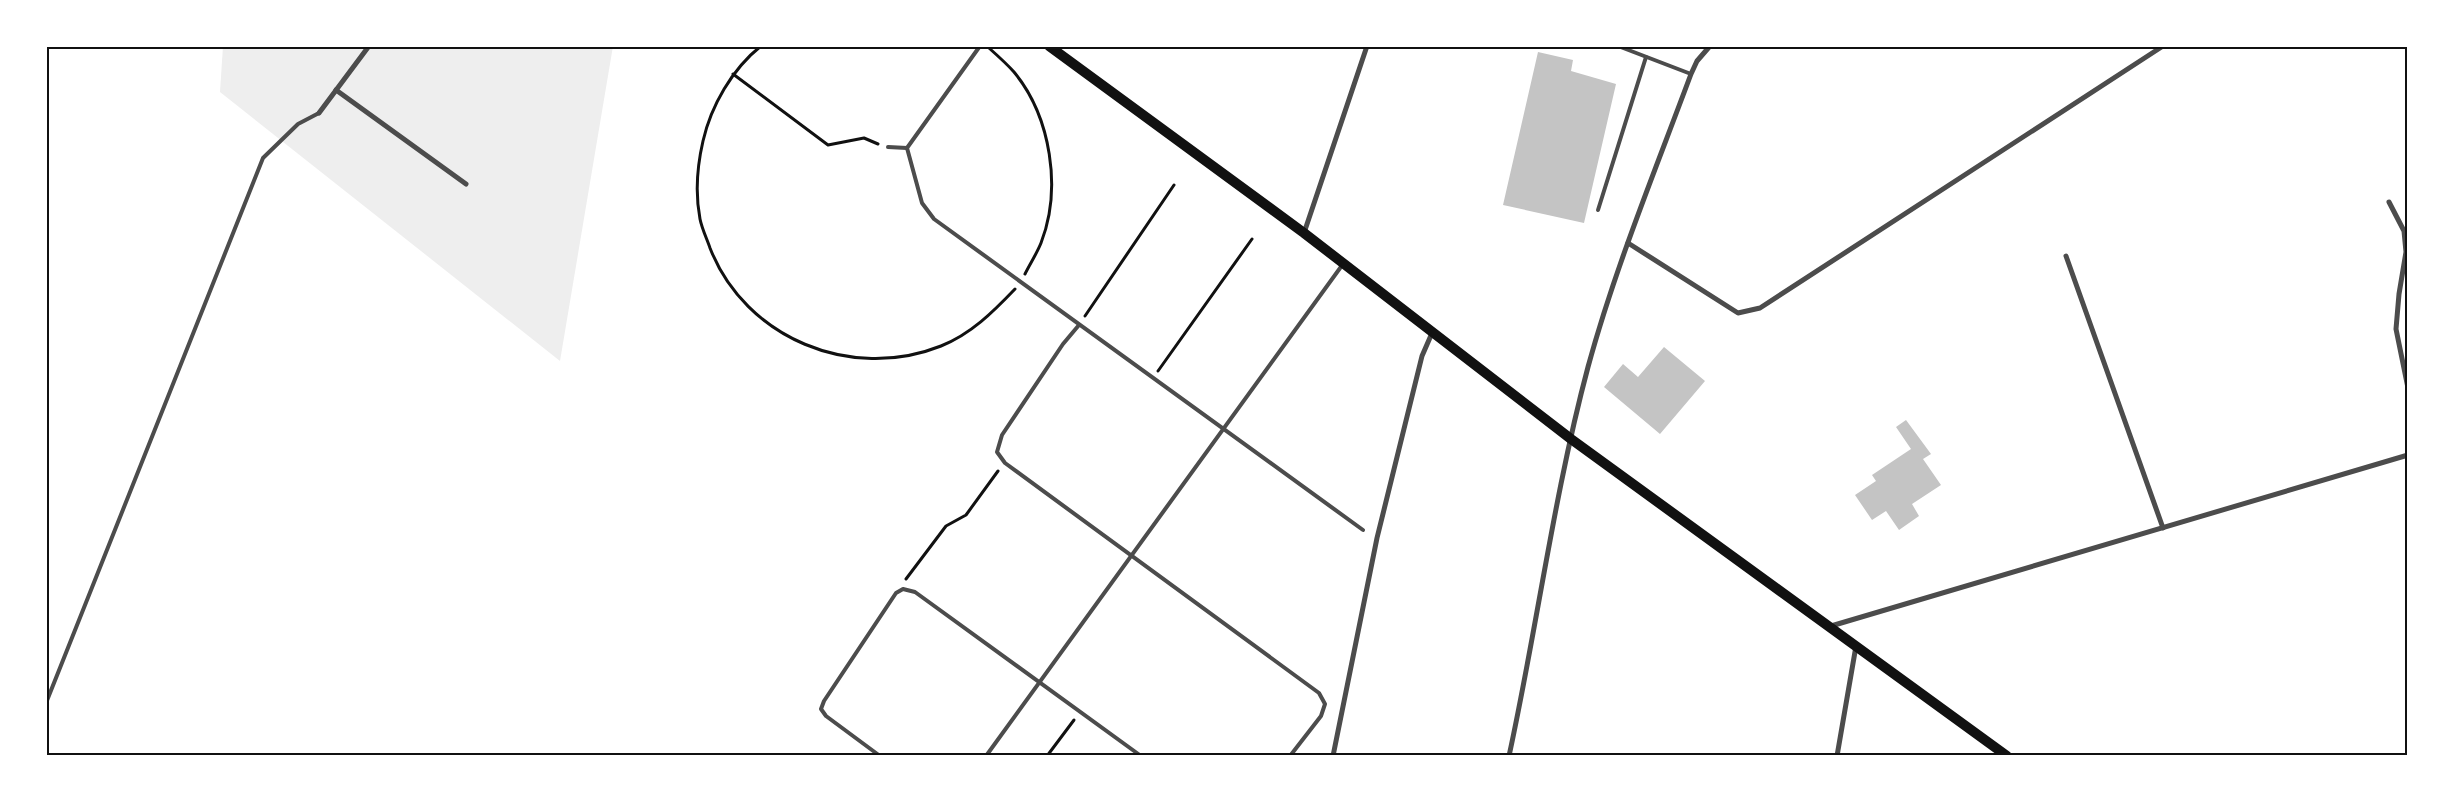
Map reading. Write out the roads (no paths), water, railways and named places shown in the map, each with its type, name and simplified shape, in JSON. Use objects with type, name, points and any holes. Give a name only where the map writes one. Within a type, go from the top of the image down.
[{"type":"main road","points":[[1049,46],[1304,233],[1571,439],[1831,626],[2007,756]]},
{"type":"street","points":[[319,113],[369,46]]},
{"type":"street","points":[[1304,233],[1367,46]]},
{"type":"street","points":[[1509,756],[1571,439],[1588,366],[1628,243],[1691,74],[1696,61],[1710,46]]},
{"type":"street","points":[[1628,243],[1738,313],[1760,308],[2163,46]]},
{"type":"street","points":[[336,90],[466,184]]},
{"type":"street","points":[[2389,202],[2404,231],[2405,238],[2406,252],[2399,294],[2396,329],[2408,388]]},
{"type":"street","points":[[2066,256],[2163,528]]},
{"type":"street","points":[[1333,756],[1377,538],[1422,356],[1432,333]]},
{"type":"street","points":[[1831,626],[2408,455]]},
{"type":"street","points":[[1837,756],[1856,645]]},
{"type":"lane","points":[[980,46],[908,148],[922,203],[934,219],[1363,530]]},
{"type":"lane","points":[[1618,46],[1691,74]]},
{"type":"lane","points":[[1598,210],[1646,57]]},
{"type":"lane","points":[[46,702],[263,158],[298,124],[319,113]]},
{"type":"lane","points":[[888,147],[908,148]]},
{"type":"lane","points":[[986,756],[1343,264]]},
{"type":"lane","points":[[1079,325],[1063,344],[1002,435],[997,452],[1005,463],[1319,693],[1325,704],[1321,716],[1290,756]]},
{"type":"lane","points":[[880,756],[826,716],[821,710],[824,702],[896,593],[903,589],[914,592],[1142,756]]}]
